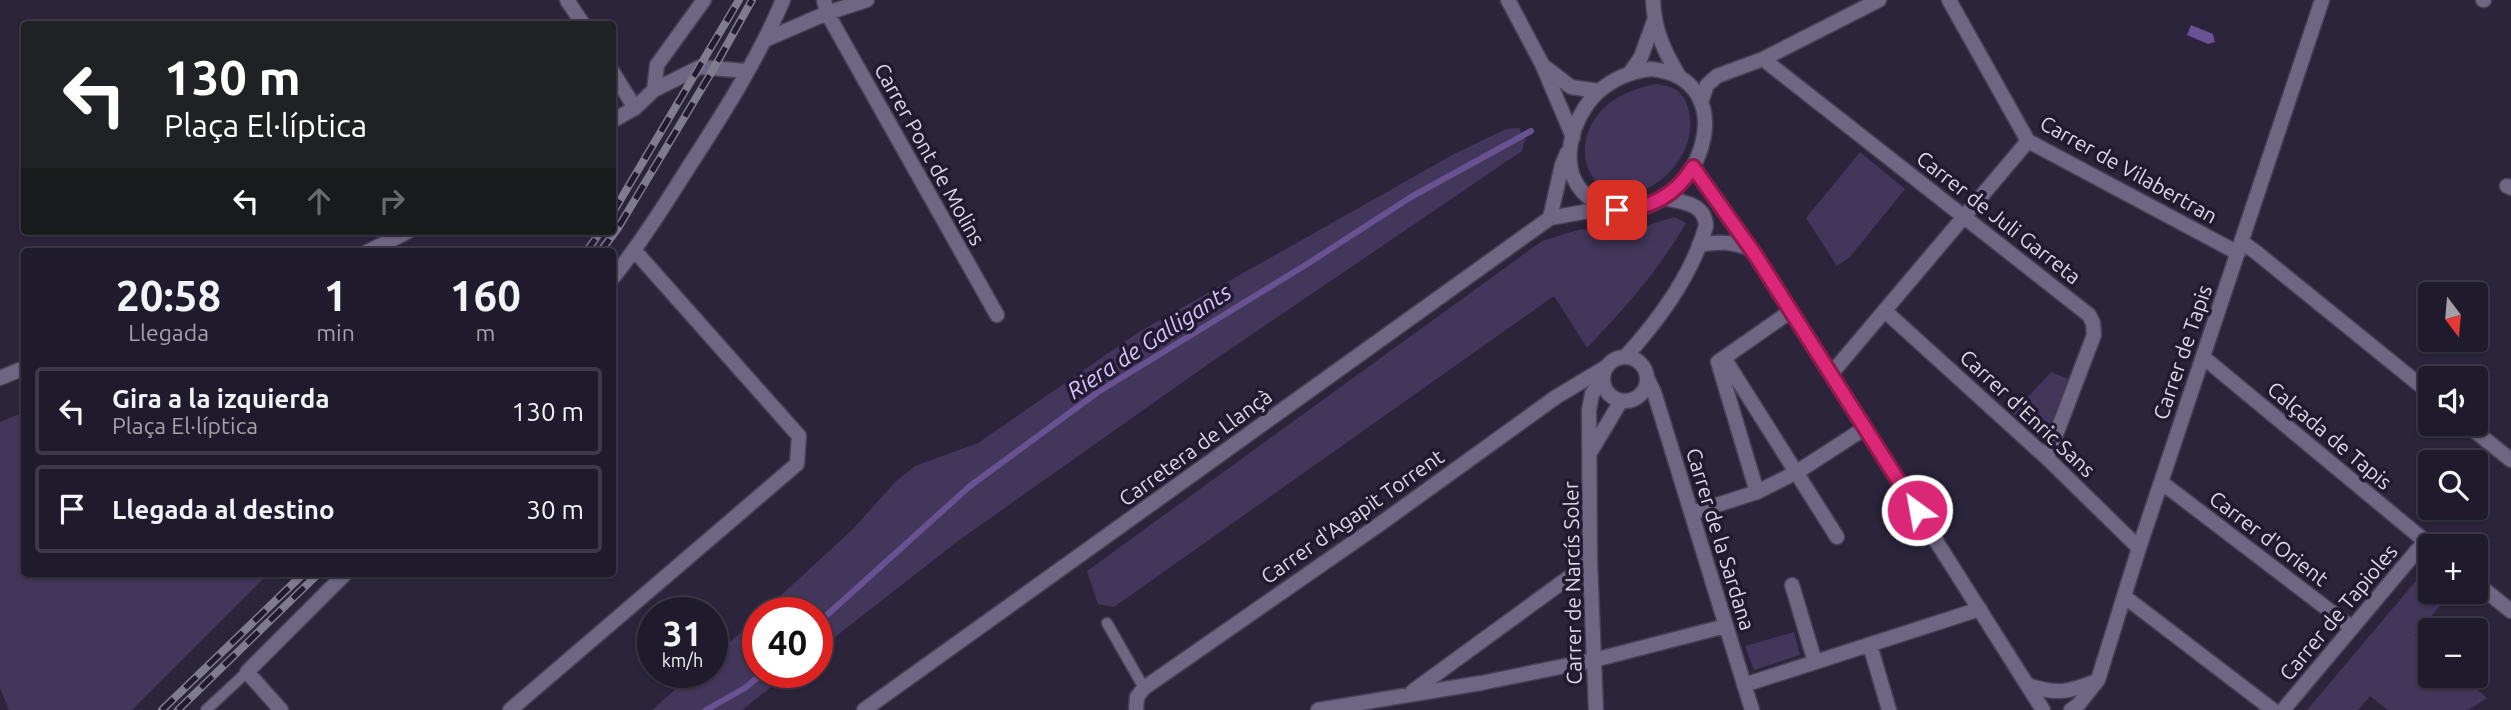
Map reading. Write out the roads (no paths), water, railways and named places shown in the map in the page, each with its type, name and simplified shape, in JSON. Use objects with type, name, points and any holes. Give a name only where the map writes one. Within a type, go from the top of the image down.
[{"type":"street","points":[[567,0],[581,21]]},
{"type":"street","points":[[654,90],[657,65],[704,0]]},
{"type":"street","points":[[616,274],[635,251],[717,123],[767,39],[783,0]]},
{"type":"street","points":[[767,39],[825,7],[867,0]]},
{"type":"street","points":[[1508,0],[1542,64],[1571,143],[1574,181],[1581,191],[1606,208],[1631,209],[1663,198],[1686,178],[1706,138],[1700,102],[1694,90],[1679,76],[1661,43],[1654,21],[1653,0]]},
{"type":"street","points":[[1700,102],[1707,85],[1717,76],[1763,59],[1879,0]]},
{"type":"street","name":"Carrer de Vilabertran","points":[[1949,0],[2028,141],[2257,253],[2418,383]]},
{"type":"street","name":"Carrer de Tapis","points":[[2071,710],[2098,680],[2139,548],[2322,0]]},
{"type":"street","name":"Carrer Pont de Molins","points":[[825,7],[997,315]]},
{"type":"street","points":[[1630,74],[1641,57],[1654,21]]},
{"type":"street","name":"Carrer de Juli Garreta","points":[[1763,59],[2089,314],[2094,323],[2094,335],[2047,457]]},
{"type":"street","points":[[1542,64],[1554,77],[1571,88],[1599,92]]},
{"type":"street","points":[[616,119],[635,108],[654,90],[700,67],[746,71]]},
{"type":"street","points":[[1550,218],[1562,165],[1583,110],[1599,92],[1630,74],[1651,69],[1679,76]]},
{"type":"street","points":[[616,77],[635,108]]},
{"type":"street","points":[[1831,374],[2028,141]]},
{"type":"street","points":[[1693,167],[1791,311],[2043,710]]},
{"type":"street","points":[[1625,357],[1642,363],[1647,380],[1639,396],[1633,400],[1621,401],[1608,392],[1605,372],[1611,362],[1625,357],[1656,320],[1678,288],[1706,226],[1706,216],[1701,210],[1688,202],[1663,198]]},
{"type":"street","name":"Carretera de Llançà","points":[[864,710],[1550,218],[1606,208]]},
{"type":"street","points":[[375,248],[400,235]]},
{"type":"street","points":[[1699,246],[1723,242],[1736,243],[1751,249]]},
{"type":"street","points":[[510,710],[797,464],[799,436],[635,251]]},
{"type":"street","points":[[1757,492],[1718,362],[1791,311]]},
{"type":"street","name":"Carrer d'Enric Sans","points":[[1885,311],[2047,457],[2139,548]]},
{"type":"street","name":"Calçada de Tapis","points":[[2203,357],[2418,535]]},
{"type":"street","points":[[1724,358],[1837,537]]},
{"type":"street","points":[[0,378],[21,369]]},
{"type":"street","name":"Carrer de Narcís Soler","points":[[1596,710],[1590,562],[1589,410],[1592,394],[1605,372]]},
{"type":"street","name":"Carrer d'Agapit Torrent","points":[[1144,688],[1380,524],[1556,397],[1605,372]]},
{"type":"street","name":"Carrer de la Sardana","points":[[1647,380],[1654,392],[1752,710]]},
{"type":"street","name":"Carrer de Narcís Soler","points":[[1590,456],[1593,445],[1621,401]]},
{"type":"street","points":[[1692,513],[1757,492],[1797,472],[1865,428]]},
{"type":"street","points":[[2481,436],[2511,460]]},
{"type":"street","name":"Carrer d'Orient","points":[[2161,482],[2351,627]]},
{"type":"street","name":"Carrer de Tapioles","points":[[2283,710],[2351,627],[2418,554]]},
{"type":"street","points":[[1409,695],[1590,562]]},
{"type":"street","points":[[281,710],[247,671],[342,577]]},
{"type":"street","points":[[1792,585],[1815,662]]},
{"type":"street","points":[[2488,593],[2511,611]]},
{"type":"street","points":[[2125,597],[2273,710]]},
{"type":"street","points":[[1744,685],[1980,609]]},
{"type":"street","points":[[1318,710],[1594,660],[1726,626]]},
{"type":"street","points":[[1870,645],[1889,710]]},
{"type":"street","points":[[2028,685],[2047,691],[2071,691],[2098,680]]},
{"type":"street","points":[[1136,710],[1137,697],[1144,688]]},
{"type":"lane","points":[[1107,623],[1144,688]]},
{"type":"lane","points":[[206,710],[247,671]]},
{"type":"waterway","name":"Riera de Galligants","points":[[833,610],[970,486],[1098,392],[1411,197],[1531,131]]},
{"type":"waterway","name":"Riera de Galligants","points":[[706,710],[745,688]]},
{"type":"railway","points":[[616,207],[739,0]]},
{"type":"railway","points":[[616,231],[752,0]]},
{"type":"railway","points":[[589,248],[598,235]]},
{"type":"railway","points":[[603,248],[613,235]]},
{"type":"railway","points":[[162,710],[300,577]]},
{"type":"railway","points":[[178,710],[315,577]]}]
